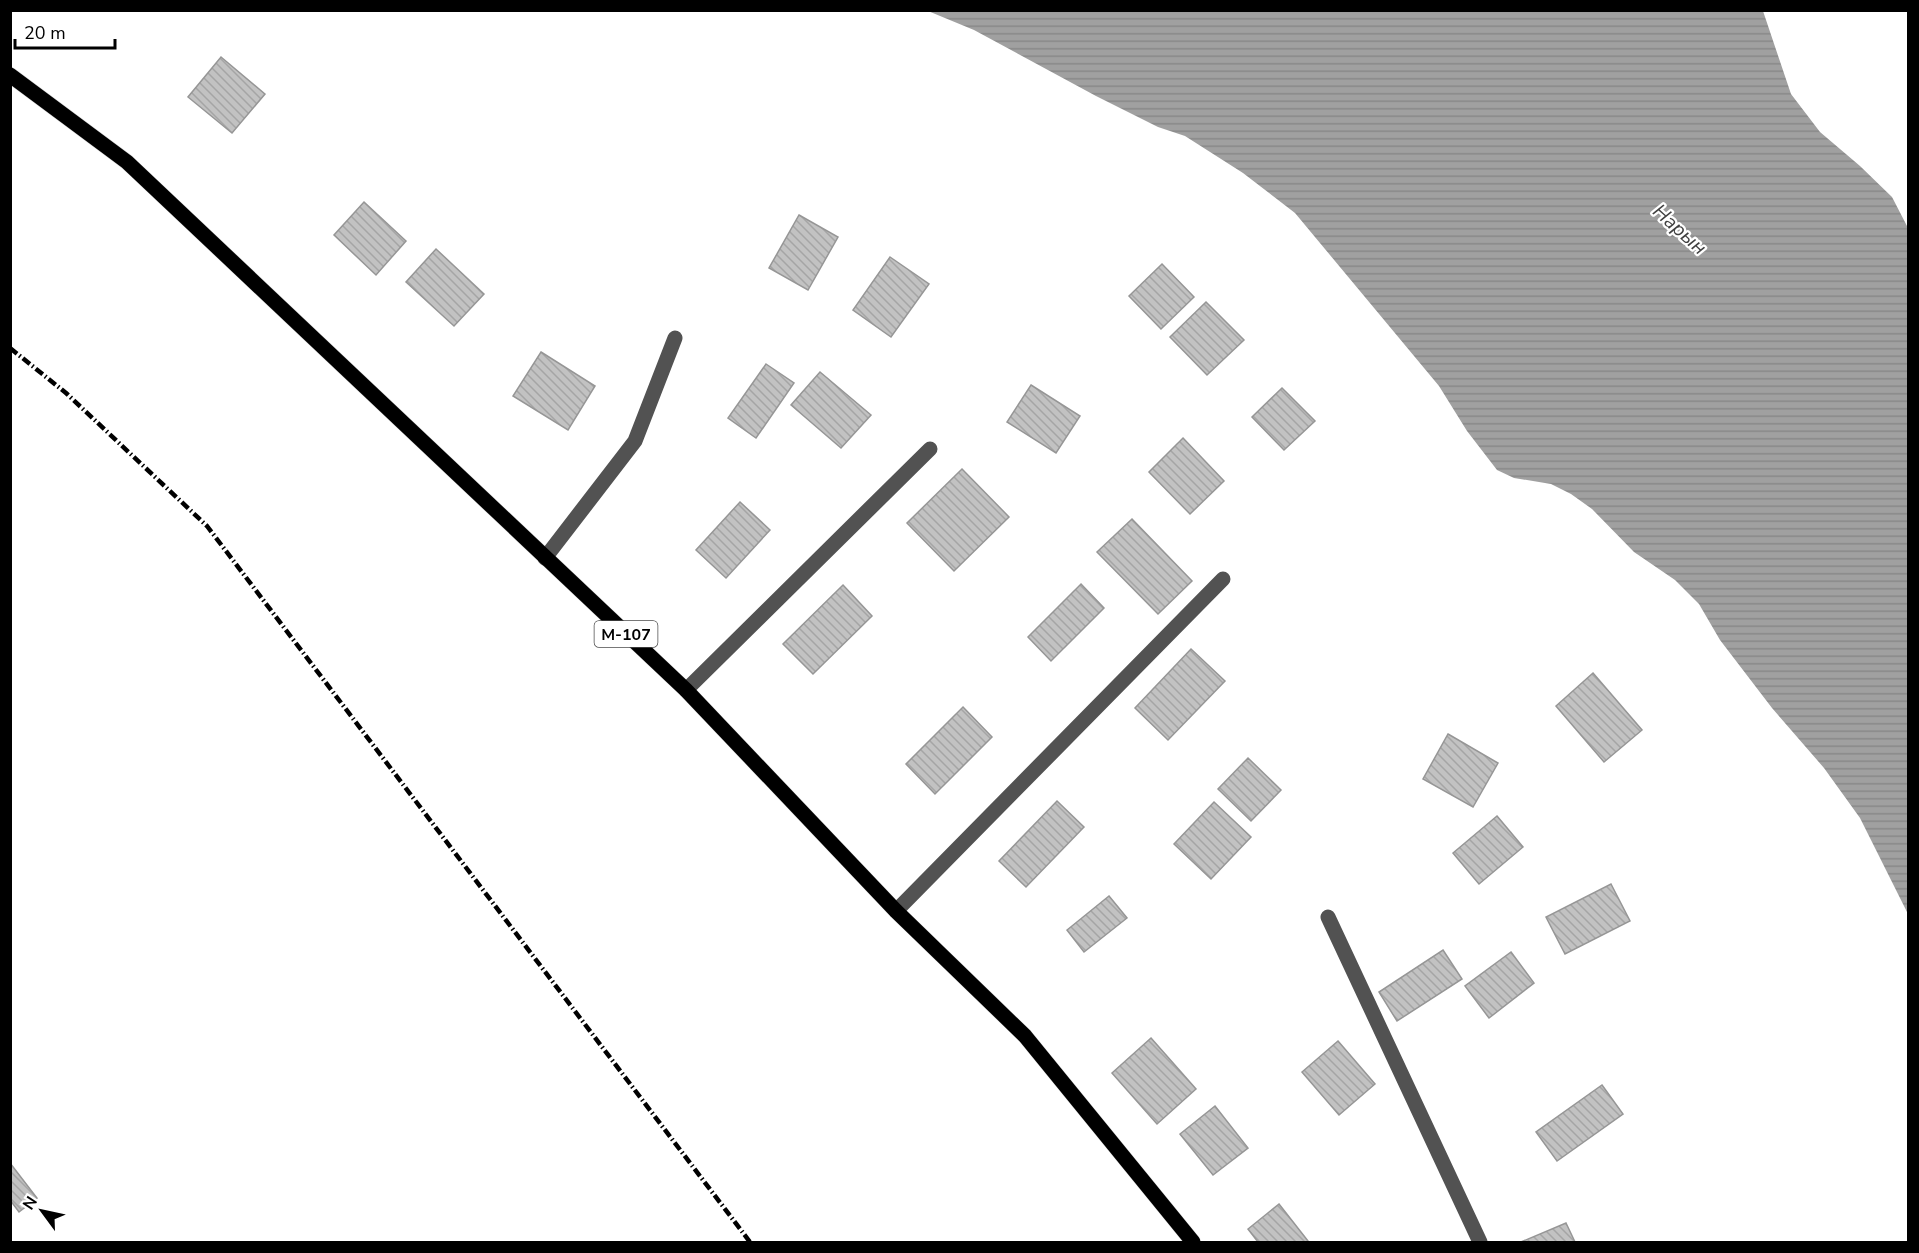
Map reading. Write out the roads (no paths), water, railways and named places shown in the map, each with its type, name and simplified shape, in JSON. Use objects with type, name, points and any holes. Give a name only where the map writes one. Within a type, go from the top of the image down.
[{"type":"main road","name":"М-107","points":[[10,75],[127,162],[686,690],[896,911],[1025,1036],[1193,1242]]},
{"type":"street","points":[[545,558],[635,441],[675,338]]},
{"type":"street","points":[[686,690],[930,449]]},
{"type":"street","points":[[896,911],[1223,579]]},
{"type":"street","points":[[1328,917],[1480,1242]]},
{"type":"water","name":"Нарын","points":[[928,11],[1763,11],[1791,94],[1820,132],[1892,197],[1907,226],[1908,914],[1860,818],[1824,768],[1772,708],[1720,640],[1699,604],[1675,580],[1634,552],[1592,509],[1571,494],[1551,484],[1514,478],[1497,470],[1467,431],[1439,386],[1295,213],[1243,173],[1185,136],[1158,127],[974,30]]},
{"type":"railway","points":[[10,348],[66,393],[207,526],[750,1242]]}]
